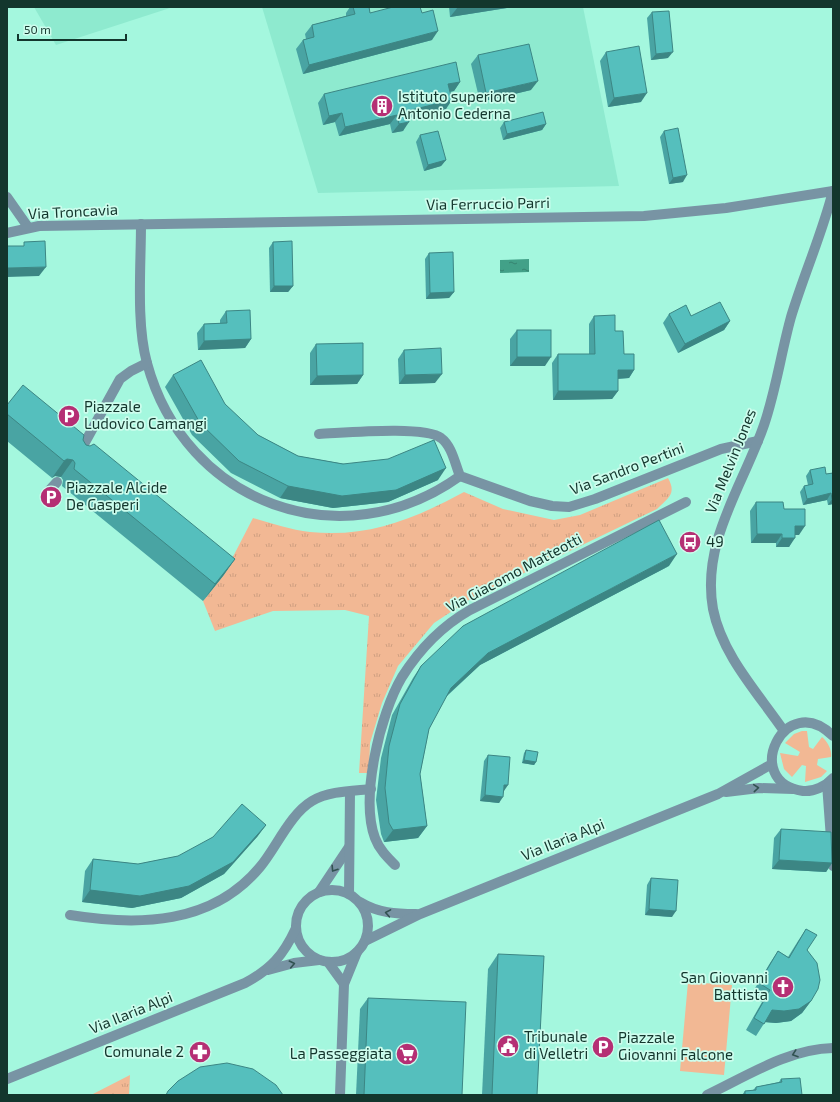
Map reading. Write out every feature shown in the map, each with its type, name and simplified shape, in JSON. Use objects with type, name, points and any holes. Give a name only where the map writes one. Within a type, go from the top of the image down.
[{"type":"street","name":"Via Ferruccio Parri","points":[[141,224],[638,216],[726,208],[833,191]]},
{"type":"street","name":"Via Melvin Jones","points":[[784,730],[728,648],[716,619],[711,593],[712,561],[720,530],[758,441],[767,414],[794,309],[820,235],[833,191]]},
{"type":"street","points":[[7,197],[28,227]]},
{"type":"street","name":"Via Troncavia","points":[[7,233],[28,227],[141,224]]},
{"type":"street","points":[[141,224],[141,326],[147,364],[164,406],[175,425],[194,450],[233,483],[256,497],[276,506],[306,514],[345,517],[395,510],[421,500],[460,476],[448,446],[441,437],[434,434],[410,431],[319,434]]},
{"type":"street","points":[[77,457],[120,379],[131,371],[147,364]]},
{"type":"street","name":"Via Sandro Pertini","points":[[460,476],[530,501],[552,506],[569,507],[595,500],[643,479],[721,449],[758,441]]},
{"type":"street","points":[[46,494],[57,482]]},
{"type":"street","name":"Via Giacomo Matteotti","points":[[394,865],[382,852],[374,835],[371,789],[376,746],[392,695],[413,661],[441,630],[470,610],[686,502]]},
{"type":"street","points":[[796,790],[781,780],[772,764],[774,746],[784,730],[800,723],[833,724]]},
{"type":"street","points":[[809,723],[818,725],[833,736]]},
{"type":"street","name":"Via Ilaria Alpi","points":[[365,941],[420,914],[718,794],[772,764]]},
{"type":"street","points":[[830,781],[833,866]]},
{"type":"street","name":"Via Ilaria Alpi","points":[[718,794],[759,788],[807,791],[817,789],[830,781]]},
{"type":"street","points":[[70,914],[109,920],[149,921],[178,916],[204,908],[227,895],[253,875],[305,806],[324,796],[371,789]]},
{"type":"street","points":[[349,894],[350,792]]},
{"type":"street","points":[[319,892],[349,847]]},
{"type":"street","points":[[340,1095],[344,984],[357,952],[365,941],[368,930],[368,920],[365,910],[359,901],[349,894],[339,890],[319,892],[309,897],[301,906],[297,917],[296,928],[298,939],[303,948],[310,955],[324,961],[338,962],[357,952]]},
{"type":"street","name":"Via Ilaria Alpi","points":[[359,901],[369,908],[383,912],[420,914]]},
{"type":"street","name":"Via Ilaria Alpi","points":[[264,971],[282,954],[296,928]]},
{"type":"street","points":[[324,961],[344,984]]},
{"type":"street","name":"Via Ilaria Alpi","points":[[7,1078],[228,990],[264,971],[294,963],[324,961]]},
{"type":"street","points":[[707,1095],[792,1054],[809,1050],[833,1048]]},
{"type":"shaded area","points":[[34,7],[173,7],[56,45]]},
{"type":"shaded area","points":[[262,7],[583,7],[619,186],[318,193]]},
{"type":"green space","points":[[668,478],[672,488],[670,495],[668,499],[657,509],[472,598],[434,623],[398,666],[382,703],[370,743],[369,773],[359,773],[369,616],[345,610],[273,611],[215,631],[203,601],[223,576],[253,518],[310,532],[352,532],[371,529],[409,518],[464,492],[503,509],[554,520],[580,515]]},
{"type":"green space","points":[[807,731],[809,747],[813,749],[822,737],[829,746],[831,752],[831,757],[818,759],[817,765],[827,771],[821,777],[805,782],[806,766],[802,765],[792,777],[784,769],[780,753],[798,756],[800,752],[785,743],[794,734]]},
{"type":"green space","points":[[688,982],[732,985],[724,1075],[680,1071]]},
{"type":"green space","points":[[130,1075],[129,1095],[91,1095]]},
{"type":"water","points":[[529,259],[529,272],[500,273],[500,260]]},
{"type":"building","points":[[353,7],[369,7],[370,13],[393,7],[420,7],[422,13],[433,10],[438,31],[309,65],[303,40],[314,37],[312,25],[355,14]]},
{"type":"building","points":[[669,11],[673,52],[656,54],[652,12]]},
{"type":"building","points":[[529,44],[538,81],[486,93],[478,55]]},
{"type":"building","points":[[639,46],[647,93],[614,98],[606,52]]},
{"type":"building","name":"Istituto superiore Antonio Cederna","points":[[456,62],[460,82],[448,84],[452,100],[407,111],[409,122],[399,124],[397,115],[345,127],[342,113],[329,116],[324,94]]},
{"type":"building","points":[[543,112],[546,124],[507,134],[504,122]]},
{"type":"building","points":[[678,128],[687,175],[673,178],[664,131]]},
{"type":"building","points":[[438,131],[446,160],[428,165],[420,135]]},
{"type":"building","points":[[45,241],[46,267],[7,268],[7,246],[24,246],[24,242]]},
{"type":"building","points":[[292,241],[293,286],[274,286],[273,242]]},
{"type":"building","points":[[453,252],[454,292],[430,293],[429,253]]},
{"type":"building","points":[[720,302],[730,321],[685,344],[669,314],[686,305],[691,316]]},
{"type":"building","points":[[250,310],[251,339],[204,341],[204,324],[227,323],[226,311]]},
{"type":"building","points":[[615,315],[615,331],[623,331],[624,354],[634,354],[634,370],[618,370],[618,391],[558,391],[558,354],[595,354],[594,316]]},
{"type":"building","points":[[517,330],[551,330],[551,357],[517,357]]},
{"type":"building","points":[[363,343],[363,375],[317,376],[316,344]]},
{"type":"building","points":[[441,348],[442,374],[405,375],[404,350]]},
{"type":"building","points":[[201,360],[225,404],[258,435],[298,456],[343,464],[388,459],[434,440],[446,468],[396,490],[342,496],[288,486],[239,461],[200,423],[173,375]]},
{"type":"building","points":[[23,385],[84,435],[83,440],[86,445],[90,446],[94,444],[235,559],[215,584],[74,469],[75,463],[73,460],[67,459],[64,461],[7,414],[7,405]]},
{"type":"building","points":[[825,467],[826,474],[833,473],[833,499],[831,493],[807,499],[804,486],[813,484],[810,470]]},
{"type":"building","points":[[756,502],[783,502],[784,509],[805,509],[805,526],[795,526],[795,538],[782,538],[782,534],[757,534]]},
{"type":"building","points":[[659,520],[677,554],[488,653],[451,688],[429,729],[420,774],[427,826],[393,830],[389,823],[385,788],[389,746],[400,704],[421,666],[463,626]]},
{"type":"building","points":[[526,750],[538,752],[536,762],[524,760]]},
{"type":"building","points":[[488,755],[510,757],[508,785],[504,785],[503,797],[485,795]]},
{"type":"building","points":[[242,804],[266,825],[233,862],[189,886],[140,896],[90,890],[93,859],[138,864],[178,856],[213,837]]},
{"type":"building","points":[[781,829],[831,832],[832,863],[779,860]]},
{"type":"building","points":[[651,878],[678,880],[676,911],[649,909]]},
{"type":"building","name":"San Giovanni Battista","points":[[806,929],[817,935],[807,950],[817,963],[820,980],[818,989],[811,1001],[799,1009],[784,1011],[772,1010],[764,1024],[754,1018],[770,990],[759,983],[778,951],[789,958]]},
{"type":"building","name":"Tribunale di Velletri","points":[[498,954],[544,956],[537,1095],[492,1095]]},
{"type":"building","name":"La Passeggiata","points":[[368,998],[466,1002],[462,1095],[364,1095]]},
{"type":"building","points":[[227,1063],[253,1069],[276,1085],[283,1095],[166,1095],[178,1081],[200,1067]]},
{"type":"building","points":[[800,1078],[802,1095],[745,1095],[745,1091],[756,1090],[756,1087],[782,1082],[781,1079]]},
{"type":"place","name":"Istituto superiore Antonio Cederna","points":[[382,106]]},
{"type":"place","name":"Piazzale Ludovico Camangi","points":[[69,416]]},
{"type":"place","name":"Piazzale Alcide De Gasperi","points":[[51,497]]},
{"type":"place","name":"49","points":[[690,542]]},
{"type":"place","name":"San Giovanni Battista","points":[[783,987]]},
{"type":"place","name":"Tribunale di Velletri","points":[[508,1046]]},
{"type":"place","name":"Piazzale Giovanni Falcone","points":[[603,1047]]},
{"type":"place","name":"Comunale 2","points":[[200,1052]]},
{"type":"place","name":"La Passeggiata","points":[[407,1054]]}]
